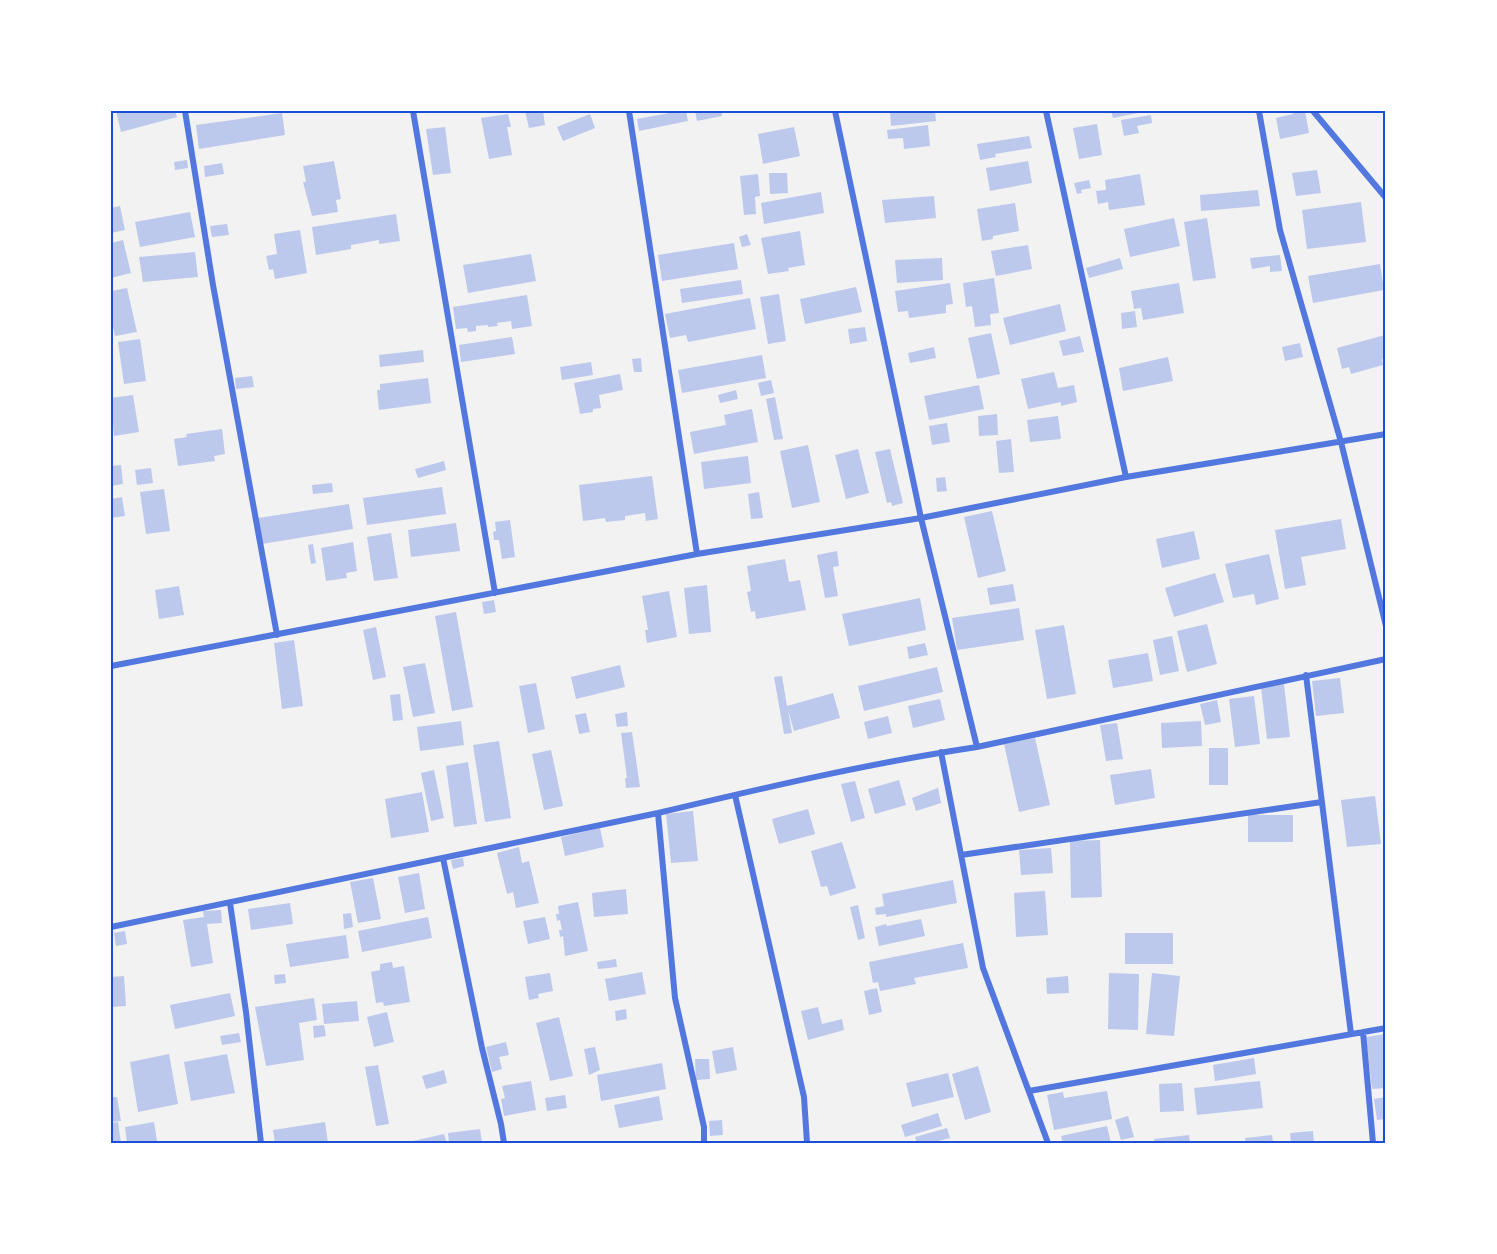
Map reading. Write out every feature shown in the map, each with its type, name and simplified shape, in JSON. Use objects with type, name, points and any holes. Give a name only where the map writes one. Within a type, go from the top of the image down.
[{"type":"street","points":[[185,111],[213,285],[277,635]]},
{"type":"street","points":[[413,111],[495,592]]},
{"type":"street","points":[[629,111],[697,554]]},
{"type":"street","points":[[835,111],[921,518],[977,747]]},
{"type":"street","points":[[1046,111],[1126,477]]},
{"type":"street","points":[[1259,111],[1280,230],[1341,442],[1386,626]]},
{"type":"street","points":[[1313,111],[1386,198]]},
{"type":"street","points":[[111,666],[697,554],[921,518],[1126,477],[1386,434]]},
{"type":"street","points":[[111,927],[941,752],[977,747],[1386,659]]},
{"type":"street","points":[[1306,675],[1351,1034]]},
{"type":"street","points":[[941,752],[983,968],[1048,1143]]},
{"type":"street","points":[[735,795],[804,1097],[807,1143]]},
{"type":"street","points":[[961,855],[1322,802]]},
{"type":"street","points":[[658,813],[675,998],[704,1127],[704,1143]]},
{"type":"street","points":[[443,858],[504,1143]]},
{"type":"street","points":[[230,903],[246,1012],[261,1143]]},
{"type":"street","points":[[1029,1091],[1386,1028]]},
{"type":"street","points":[[1363,1032],[1372,1143]]},
{"type":"building","points":[[116,111],[175,111],[177,117],[121,132]]},
{"type":"building","points":[[525,111],[543,111],[545,125],[529,128]]},
{"type":"building","points":[[686,111],[688,121],[639,131],[637,119]]},
{"type":"building","points":[[695,111],[722,111],[722,116],[697,121]]},
{"type":"building","points":[[890,111],[935,111],[936,121],[891,126]]},
{"type":"building","points":[[1111,111],[1143,111],[1143,112],[1113,118]]},
{"type":"building","points":[[1293,111],[1305,111],[1309,133],[1280,139],[1276,118],[1293,114]]},
{"type":"building","points":[[282,113],[285,135],[199,149],[196,125]]},
{"type":"building","points":[[508,114],[511,127],[507,127],[512,155],[489,159],[481,118]]},
{"type":"building","points":[[590,114],[595,128],[563,141],[557,127]]},
{"type":"building","points":[[1151,115],[1152,123],[1137,126],[1139,133],[1124,136],[1121,120]]},
{"type":"building","points":[[1097,124],[1102,155],[1079,159],[1073,128]]},
{"type":"building","points":[[928,125],[930,146],[904,149],[903,138],[888,139],[887,130]]},
{"type":"building","points":[[445,127],[451,173],[433,175],[426,129]]},
{"type":"building","points":[[794,127],[800,156],[763,164],[758,134]]},
{"type":"building","points":[[1029,136],[1032,148],[995,154],[996,157],[980,160],[977,144]]},
{"type":"building","points":[[187,160],[188,168],[175,170],[174,162]]},
{"type":"building","points":[[334,161],[341,199],[336,200],[338,212],[312,216],[303,182],[306,182],[303,166]]},
{"type":"building","points":[[1028,161],[1032,183],[990,191],[986,168]]},
{"type":"building","points":[[222,163],[224,174],[205,177],[204,166]]},
{"type":"building","points":[[1317,170],[1321,193],[1296,196],[1292,173]]},
{"type":"building","points":[[769,173],[787,173],[788,193],[770,194]]},
{"type":"building","points":[[758,174],[760,196],[755,197],[756,214],[744,215],[740,176]]},
{"type":"building","points":[[1140,174],[1145,205],[1109,210],[1108,202],[1098,204],[1096,191],[1106,190],[1105,180]]},
{"type":"building","points":[[1089,180],[1091,188],[1081,190],[1082,193],[1077,194],[1074,183]]},
{"type":"building","points":[[1258,190],[1260,206],[1201,211],[1200,195]]},
{"type":"building","points":[[821,192],[824,213],[764,224],[761,203]]},
{"type":"building","points":[[934,196],[936,218],[885,223],[882,200]]},
{"type":"building","points":[[1361,202],[1366,242],[1307,249],[1302,210]]},
{"type":"building","points":[[1015,203],[1019,231],[993,236],[993,239],[982,241],[977,209]]},
{"type":"building","points":[[120,206],[125,230],[111,233],[111,208]]},
{"type":"building","points":[[190,212],[195,237],[140,247],[135,222]]},
{"type":"building","points":[[396,214],[400,241],[379,244],[379,240],[351,245],[351,249],[316,255],[312,227]]},
{"type":"building","points":[[1174,218],[1180,246],[1130,257],[1124,229]]},
{"type":"building","points":[[1207,218],[1216,278],[1193,281],[1184,222]]},
{"type":"building","points":[[227,224],[229,235],[212,237],[210,226]]},
{"type":"building","points":[[300,230],[307,273],[275,279],[273,269],[269,270],[266,256],[277,254],[274,234]]},
{"type":"building","points":[[800,231],[805,265],[788,268],[789,271],[768,274],[761,238]]},
{"type":"building","points":[[747,234],[751,245],[742,247],[739,237]]},
{"type":"building","points":[[123,240],[131,273],[111,278],[111,243]]},
{"type":"building","points":[[734,243],[738,269],[662,281],[658,255]]},
{"type":"building","points":[[1028,245],[1032,269],[996,276],[991,251]]},
{"type":"building","points":[[195,252],[198,277],[143,282],[139,257]]},
{"type":"building","points":[[531,254],[536,281],[468,293],[463,265]]},
{"type":"building","points":[[1280,255],[1282,271],[1270,272],[1270,266],[1252,269],[1250,258]]},
{"type":"building","points":[[942,258],[943,280],[897,283],[895,260]]},
{"type":"building","points":[[1120,258],[1123,269],[1089,278],[1086,268]]},
{"type":"building","points":[[1380,264],[1384,290],[1313,303],[1308,276]]},
{"type":"building","points":[[994,278],[999,313],[990,314],[991,325],[975,327],[972,306],[966,307],[963,283]]},
{"type":"building","points":[[741,280],[743,294],[682,303],[680,289]]},
{"type":"building","points":[[950,283],[953,304],[946,305],[946,313],[909,318],[908,311],[898,312],[895,291]]},
{"type":"building","points":[[1179,283],[1184,313],[1143,320],[1141,308],[1134,309],[1131,291]]},
{"type":"building","points":[[856,287],[862,312],[805,324],[800,299]]},
{"type":"building","points":[[127,288],[137,332],[115,336],[111,317],[111,291]]},
{"type":"building","points":[[779,294],[786,341],[768,344],[760,297]]},
{"type":"building","points":[[527,295],[532,326],[512,329],[511,321],[497,323],[498,326],[476,326],[476,331],[468,332],[467,328],[456,329],[453,307]]},
{"type":"building","points":[[750,298],[756,329],[688,342],[686,335],[670,338],[665,314]]},
{"type":"building","points":[[1060,304],[1066,331],[1010,345],[1003,318]]},
{"type":"building","points":[[1135,311],[1137,327],[1122,329],[1121,313]]},
{"type":"building","points":[[865,327],[867,341],[850,344],[848,329]]},
{"type":"building","points":[[991,333],[1000,374],[977,379],[968,338]]},
{"type":"building","points":[[1385,335],[1386,358],[1382,359],[1383,365],[1351,374],[1349,367],[1342,369],[1337,348]]},
{"type":"building","points":[[1080,336],[1084,352],[1063,356],[1059,341]]},
{"type":"building","points":[[512,337],[515,354],[461,362],[459,345]]},
{"type":"building","points":[[140,339],[146,381],[124,384],[118,342]]},
{"type":"building","points":[[1300,343],[1303,357],[1285,361],[1282,347]]},
{"type":"building","points":[[934,347],[936,358],[910,363],[908,353]]},
{"type":"building","points":[[423,350],[424,362],[380,367],[379,355]]},
{"type":"building","points":[[762,355],[766,378],[682,393],[678,370]]},
{"type":"building","points":[[1168,357],[1173,381],[1123,391],[1119,368]]},
{"type":"building","points":[[641,358],[642,372],[634,372],[632,359]]},
{"type":"building","points":[[591,362],[593,375],[562,380],[560,367]]},
{"type":"building","points":[[1054,372],[1058,388],[1074,385],[1077,402],[1061,406],[1061,402],[1028,409],[1021,379]]},
{"type":"building","points":[[620,374],[623,390],[599,395],[601,408],[580,414],[574,383]]},
{"type":"building","points":[[252,376],[254,387],[236,389],[235,378]]},
{"type":"building","points":[[428,378],[431,403],[379,410],[377,390],[380,390],[380,384]]},
{"type":"building","points":[[771,380],[774,393],[761,396],[758,383]]},
{"type":"building","points":[[979,385],[984,409],[929,420],[924,396]]},
{"type":"building","points":[[736,390],[738,399],[720,403],[718,395]]},
{"type":"building","points":[[133,395],[139,432],[114,436],[111,398]]},
{"type":"building","points":[[775,397],[783,439],[774,440],[766,399]]},
{"type":"building","points":[[752,409],[758,442],[694,454],[690,432],[726,425],[724,415]]},
{"type":"building","points":[[997,414],[998,435],[979,436],[978,416]]},
{"type":"building","points":[[1058,416],[1061,439],[1030,442],[1027,420]]},
{"type":"building","points":[[947,423],[950,442],[932,445],[929,426]]},
{"type":"building","points":[[222,429],[225,454],[214,456],[215,461],[178,466],[174,439],[187,437],[186,434]]},
{"type":"building","points":[[1011,439],[1014,472],[999,473],[996,441]]},
{"type":"building","points":[[808,445],[820,502],[792,508],[780,451]]},
{"type":"building","points":[[858,449],[869,493],[846,499],[835,455]]},
{"type":"building","points":[[890,449],[903,503],[892,506],[891,502],[887,503],[875,452]]},
{"type":"building","points":[[748,456],[751,483],[704,489],[701,462]]},
{"type":"building","points":[[444,461],[446,470],[418,478],[415,469]]},
{"type":"building","points":[[121,465],[123,484],[111,486],[111,466]]},
{"type":"building","points":[[151,468],[153,483],[137,485],[135,470]]},
{"type":"building","points":[[652,476],[658,519],[646,521],[645,513],[625,516],[625,520],[606,522],[605,518],[583,521],[579,485]]},
{"type":"building","points":[[945,477],[947,491],[937,492],[936,478]]},
{"type":"building","points":[[332,483],[333,492],[313,494],[312,485]]},
{"type":"building","points":[[442,487],[446,514],[367,525],[363,498]]},
{"type":"building","points":[[164,489],[170,531],[146,534],[140,492]]},
{"type":"building","points":[[759,492],[763,518],[751,519],[748,494]]},
{"type":"building","points":[[122,497],[125,516],[111,518],[111,499]]},
{"type":"building","points":[[349,504],[353,529],[262,544],[258,518]]},
{"type":"building","points":[[992,511],[1006,571],[978,578],[964,517]]},
{"type":"building","points":[[1341,519],[1346,549],[1301,557],[1306,585],[1285,589],[1275,530]]},
{"type":"building","points":[[510,520],[515,557],[502,559],[499,540],[494,540],[495,522]]},
{"type":"building","points":[[456,523],[460,551],[411,557],[408,530]]},
{"type":"building","points":[[1194,531],[1200,559],[1162,568],[1156,539]]},
{"type":"building","points":[[391,533],[398,578],[374,581],[367,537]]},
{"type":"building","points":[[353,542],[357,571],[346,573],[347,578],[326,581],[321,548]]},
{"type":"building","points":[[313,544],[316,563],[311,564],[308,545]]},
{"type":"building","points":[[837,551],[839,566],[833,567],[838,596],[825,598],[817,555]]},
{"type":"building","points":[[1269,554],[1279,599],[1256,605],[1254,594],[1233,598],[1225,564]]},
{"type":"building","points":[[785,559],[789,582],[800,580],[806,610],[756,619],[755,611],[751,612],[747,592],[751,591],[747,566]]},
{"type":"building","points":[[1215,573],[1224,602],[1174,617],[1165,588]]},
{"type":"building","points":[[1013,584],[1016,601],[990,605],[987,588]]},
{"type":"building","points":[[707,585],[711,632],[689,634],[684,588]]},
{"type":"building","points":[[179,586],[184,615],[159,619],[155,590]]},
{"type":"building","points":[[669,591],[677,637],[647,643],[645,630],[648,630],[642,596]]},
{"type":"building","points":[[920,598],[926,630],[849,646],[842,614]]},
{"type":"building","points":[[494,600],[496,612],[484,614],[482,602]]},
{"type":"building","points":[[1019,608],[1024,640],[957,650],[952,618]]},
{"type":"building","points":[[456,612],[473,707],[452,711],[435,616]]},
{"type":"building","points":[[1207,624],[1217,664],[1187,672],[1177,631]]},
{"type":"building","points":[[1064,625],[1076,694],[1047,699],[1035,630]]},
{"type":"building","points":[[376,627],[386,677],[373,680],[363,630]]},
{"type":"building","points":[[1172,636],[1179,671],[1160,675],[1153,640]]},
{"type":"building","points":[[294,640],[303,706],[282,709],[274,643]]},
{"type":"building","points":[[925,643],[928,655],[909,659],[907,647]]},
{"type":"building","points":[[1148,653],[1153,681],[1113,688],[1108,660]]},
{"type":"building","points":[[425,663],[435,713],[413,717],[403,667]]},
{"type":"building","points":[[620,665],[625,687],[576,699],[571,677]]},
{"type":"building","points":[[937,667],[943,692],[864,711],[858,686]]},
{"type":"building","points":[[782,676],[787,706],[833,693],[840,718],[794,731],[788,710],[792,733],[784,734],[774,677]]},
{"type":"building","points":[[1340,678],[1344,713],[1316,716],[1312,681]]},
{"type":"building","points":[[536,683],[545,729],[528,733],[519,686]]},
{"type":"building","points":[[1284,684],[1290,737],[1267,739],[1261,687]]},
{"type":"building","points":[[400,694],[403,720],[393,721],[390,695]]},
{"type":"building","points":[[1254,696],[1260,744],[1235,747],[1229,699]]},
{"type":"building","points":[[940,699],[945,720],[913,728],[908,706]]},
{"type":"building","points":[[1217,700],[1221,722],[1205,725],[1200,704]]},
{"type":"building","points":[[627,712],[628,726],[617,727],[615,714]]},
{"type":"building","points":[[586,713],[590,732],[579,734],[575,715]]},
{"type":"building","points":[[888,716],[892,733],[868,739],[864,722]]},
{"type":"building","points":[[461,721],[464,745],[420,751],[417,727]]},
{"type":"building","points":[[1201,721],[1202,746],[1162,748],[1161,723]]},
{"type":"building","points":[[1117,723],[1123,759],[1106,761],[1100,725]]},
{"type":"building","points":[[632,732],[640,787],[626,788],[625,778],[627,778],[621,733]]},
{"type":"building","points":[[1035,738],[1050,805],[1019,812],[1004,744]]},
{"type":"building","points":[[499,741],[511,818],[485,822],[473,745]]},
{"type":"building","points":[[1209,748],[1228,748],[1228,785],[1209,785]]},
{"type":"building","points":[[551,750],[563,806],[544,810],[532,754]]},
{"type":"building","points":[[468,762],[477,824],[454,827],[446,766]]},
{"type":"building","points":[[1151,769],[1155,798],[1115,805],[1110,775]]},
{"type":"building","points":[[434,770],[444,818],[431,821],[421,773]]},
{"type":"building","points":[[899,780],[906,805],[875,814],[868,789]]},
{"type":"building","points":[[855,781],[865,818],[851,822],[841,784]]},
{"type":"building","points":[[938,788],[941,803],[916,811],[912,798]]},
{"type":"building","points":[[422,792],[429,832],[391,838],[385,799]]},
{"type":"building","points":[[1375,796],[1381,844],[1347,847],[1341,800]]},
{"type":"building","points":[[808,809],[815,834],[779,844],[772,819]]},
{"type":"building","points":[[693,811],[698,861],[671,863],[666,814]]},
{"type":"building","points":[[1248,815],[1293,815],[1293,842],[1248,842]]},
{"type":"building","points":[[600,828],[604,847],[565,856],[561,837]]},
{"type":"building","points":[[1100,840],[1102,897],[1071,898],[1070,841]]},
{"type":"building","points":[[842,842],[856,888],[830,896],[827,886],[821,887],[811,851]]},
{"type":"building","points":[[519,847],[522,863],[529,861],[539,903],[516,908],[513,892],[507,894],[497,853]]},
{"type":"building","points":[[1051,848],[1053,873],[1021,875],[1019,850]]},
{"type":"building","points":[[463,858],[464,866],[453,869],[451,860]]},
{"type":"building","points":[[419,873],[425,909],[405,913],[398,877]]},
{"type":"building","points":[[373,878],[381,919],[358,923],[350,882]]},
{"type":"building","points":[[953,880],[957,903],[886,917],[886,914],[876,915],[875,908],[884,906],[882,894]]},
{"type":"building","points":[[626,889],[628,914],[594,917],[592,893]]},
{"type":"building","points":[[1045,891],[1048,935],[1016,937],[1014,893]]},
{"type":"building","points":[[578,902],[588,951],[565,956],[563,936],[560,937],[559,930],[562,930],[560,920],[557,921],[556,914],[559,914],[558,906]]},
{"type":"building","points":[[290,903],[293,924],[251,930],[248,909]]},
{"type":"building","points":[[858,905],[865,938],[858,940],[850,907]]},
{"type":"building","points":[[221,910],[222,923],[207,924],[213,963],[191,967],[183,920],[204,917],[203,911]]},
{"type":"building","points":[[351,913],[353,927],[344,929],[343,914]]},
{"type":"building","points":[[428,917],[432,938],[362,952],[358,931]]},
{"type":"building","points":[[545,917],[550,939],[528,944],[523,921]]},
{"type":"building","points":[[921,919],[925,936],[879,946],[875,927]]},
{"type":"building","points":[[125,931],[127,944],[116,946],[114,933]]},
{"type":"building","points":[[1125,933],[1173,933],[1173,964],[1125,964]]},
{"type":"building","points":[[346,935],[349,958],[290,967],[286,944]]},
{"type":"building","points":[[963,943],[968,968],[914,978],[916,984],[880,991],[878,982],[873,983],[869,962]]},
{"type":"building","points":[[616,959],[617,967],[598,969],[597,962]]},
{"type":"building","points":[[392,962],[393,968],[404,966],[410,1002],[384,1006],[383,1002],[376,1003],[371,972],[380,970],[380,964]]},
{"type":"building","points":[[642,972],[646,994],[609,1001],[605,979]]},
{"type":"building","points":[[550,973],[553,991],[538,994],[539,998],[529,1000],[525,977]]},
{"type":"building","points":[[1109,973],[1139,974],[1138,1030],[1108,1029]]},
{"type":"building","points":[[1152,973],[1180,976],[1174,1036],[1146,1034]]},
{"type":"building","points":[[285,974],[286,983],[275,984],[274,975]]},
{"type":"building","points":[[124,976],[126,1006],[111,1007],[111,977]]},
{"type":"building","points":[[1068,976],[1069,993],[1047,994],[1046,978]]},
{"type":"building","points":[[877,988],[882,1012],[869,1015],[864,991]]},
{"type":"building","points":[[230,993],[235,1016],[175,1029],[170,1005]]},
{"type":"building","points":[[314,998],[317,1020],[299,1023],[304,1060],[266,1066],[255,1007]]},
{"type":"building","points":[[357,1001],[359,1021],[324,1024],[322,1004]]},
{"type":"building","points":[[818,1007],[822,1024],[842,1019],[844,1030],[808,1040],[801,1011]]},
{"type":"building","points":[[626,1009],[627,1019],[616,1021],[615,1011]]},
{"type":"building","points":[[387,1012],[394,1042],[374,1047],[367,1017]]},
{"type":"building","points":[[559,1017],[573,1076],[550,1081],[536,1023]]},
{"type":"building","points":[[324,1025],[326,1036],[314,1038],[313,1026]]},
{"type":"building","points":[[239,1033],[241,1042],[222,1045],[220,1036]]},
{"type":"building","points":[[1386,1034],[1386,1088],[1372,1089],[1366,1037]]},
{"type":"building","points":[[506,1042],[509,1055],[499,1057],[502,1069],[492,1072],[486,1047]]},
{"type":"building","points":[[595,1047],[600,1070],[589,1075],[584,1049]]},
{"type":"building","points":[[733,1047],[737,1070],[716,1074],[712,1051]]},
{"type":"building","points":[[169,1054],[178,1104],[138,1112],[130,1062]]},
{"type":"building","points":[[227,1054],[235,1093],[191,1101],[184,1062]]},
{"type":"building","points":[[1254,1058],[1256,1074],[1215,1081],[1213,1065]]},
{"type":"building","points":[[695,1059],[709,1059],[710,1079],[696,1080]]},
{"type":"building","points":[[662,1063],[666,1089],[601,1101],[597,1075]]},
{"type":"building","points":[[378,1065],[389,1124],[376,1126],[365,1067]]},
{"type":"building","points":[[978,1066],[991,1112],[965,1120],[952,1074]]},
{"type":"building","points":[[444,1070],[447,1083],[426,1089],[422,1076]]},
{"type":"building","points":[[948,1073],[954,1097],[912,1107],[906,1083]]},
{"type":"building","points":[[531,1081],[536,1110],[504,1116],[501,1099],[505,1098],[502,1086]]},
{"type":"building","points":[[1260,1081],[1263,1108],[1197,1115],[1194,1088]]},
{"type":"building","points":[[1182,1083],[1184,1111],[1160,1112],[1159,1084]]},
{"type":"building","points":[[1107,1091],[1112,1119],[1054,1130],[1047,1095],[1063,1092],[1064,1098]]},
{"type":"building","points":[[565,1095],[567,1108],[547,1111],[545,1098]]},
{"type":"building","points":[[659,1096],[663,1120],[619,1128],[614,1105]]},
{"type":"building","points":[[111,1097],[117,1097],[121,1121],[111,1122]]},
{"type":"building","points":[[1386,1097],[1386,1119],[1377,1120],[1374,1099]]},
{"type":"building","points":[[938,1113],[942,1126],[905,1137],[901,1125]]},
{"type":"building","points":[[1128,1116],[1134,1137],[1121,1140],[1115,1120]]},
{"type":"building","points":[[722,1120],[723,1135],[710,1136],[709,1121]]},
{"type":"building","points":[[118,1122],[121,1143],[112,1143],[111,1123]]},
{"type":"building","points":[[154,1122],[157,1141],[127,1143],[125,1127]]},
{"type":"building","points":[[325,1122],[328,1143],[275,1143],[273,1130]]},
{"type":"building","points":[[1107,1126],[1111,1143],[1063,1143],[1061,1136]]},
{"type":"building","points":[[947,1128],[950,1138],[930,1143],[917,1143],[915,1137]]},
{"type":"building","points":[[480,1129],[482,1143],[449,1143],[448,1133]]},
{"type":"building","points":[[1313,1131],[1314,1143],[1291,1143],[1290,1133]]},
{"type":"building","points":[[444,1134],[447,1143],[414,1143],[413,1141]]},
{"type":"building","points":[[1189,1135],[1190,1143],[1155,1143],[1154,1139]]},
{"type":"building","points":[[1272,1135],[1273,1143],[1246,1143],[1245,1138]]}]
